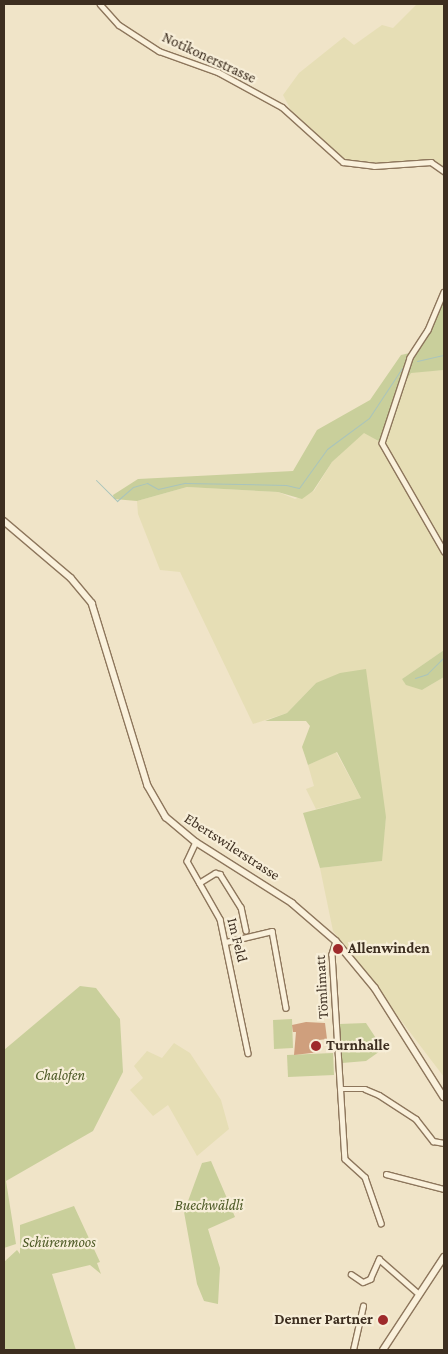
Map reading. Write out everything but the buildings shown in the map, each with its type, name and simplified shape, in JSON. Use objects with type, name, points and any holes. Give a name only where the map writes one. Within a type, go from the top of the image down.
[{"type":"street","name":"Notikonerstrasse","points":[[100,4],[119,25],[159,51],[218,72],[282,107],[343,162],[374,166],[431,162],[444,170]]},
{"type":"street","points":[[444,292],[428,330],[410,358],[382,443],[444,551]]},
{"type":"street","name":"Ebertswilerstrasse","points":[[4,521],[64,571],[89,598],[100,622],[151,792],[166,817],[196,842],[282,895],[336,942],[374,988],[444,1097]]},
{"type":"street","name":"Im Feld","points":[[196,842],[187,861],[220,919],[248,1053]]},
{"type":"street","points":[[199,883],[216,873],[220,874],[241,907],[246,930]]},
{"type":"street","points":[[226,942],[272,931],[286,1008]]},
{"type":"street","name":"Tömlimatt","points":[[336,942],[332,954],[345,1160],[365,1177],[381,1223]]},
{"type":"street","points":[[340,1089],[365,1089],[379,1095],[416,1119],[433,1141],[444,1143]]},
{"type":"street","points":[[386,1174],[444,1188]]},
{"type":"street","points":[[383,1350],[444,1258]]},
{"type":"street","points":[[350,1274],[363,1282],[370,1279],[379,1259],[419,1294]]},
{"type":"street","points":[[353,1350],[363,1306]]},
{"type":"shaded area","points":[[417,4],[444,4],[444,167],[413,161],[374,166],[343,162],[294,116],[283,95],[299,73],[344,37],[354,45],[382,25],[393,28]]},
{"type":"shaded area","points":[[444,370],[444,650],[402,679],[422,690],[444,677],[444,1077],[333,931],[320,868],[381,861],[386,817],[316,683],[287,713],[253,724],[180,572],[160,570],[138,514],[137,501],[187,487],[278,492],[295,499],[314,491],[332,462],[364,432],[381,443],[396,396],[411,372]]},
{"type":"shaded area","points":[[336,752],[361,798],[316,809],[306,789],[314,786],[308,765]]},
{"type":"shaded area","points":[[174,1043],[190,1053],[221,1100],[229,1129],[197,1156],[168,1105],[153,1116],[130,1090],[143,1078],[134,1066],[147,1051],[162,1058]]},
{"type":"green space","points":[[444,296],[444,370],[411,373],[396,396],[382,443],[364,433],[332,462],[313,491],[302,499],[278,492],[187,487],[137,501],[114,499],[113,495],[138,479],[293,471],[317,430],[370,400],[401,355],[414,352]]},
{"type":"green space","points":[[444,650],[444,677],[422,690],[406,685],[402,679]]},
{"type":"green space","points":[[366,669],[386,817],[382,861],[320,868],[303,813],[361,798],[337,752],[308,765],[302,747],[310,726],[306,721],[265,721],[287,713],[316,683],[340,673]]},
{"type":"green space","name":"Chalofen","points":[[80,986],[96,988],[120,1019],[123,1072],[93,1131],[6,1181],[16,1244],[4,1248],[4,1050]]},
{"type":"green space","points":[[292,1019],[293,1048],[274,1049],[273,1020]]},
{"type":"green space","points":[[366,1023],[383,1049],[366,1061],[342,1063],[339,1024]]},
{"type":"green space","points":[[333,1053],[334,1075],[288,1077],[287,1055]]},
{"type":"green space","name":"Buechwäldli","points":[[211,1161],[235,1217],[208,1229],[220,1268],[218,1304],[204,1301],[197,1284],[184,1212],[202,1163]]},
{"type":"green space","name":"Schürenmoos","points":[[74,1206],[100,1262],[97,1263],[101,1274],[90,1265],[52,1274],[76,1350],[4,1350],[4,1262],[17,1250],[20,1254],[20,1225]]},
{"type":"waterway","points":[[417,361],[444,355]]},
{"type":"waterway","points":[[96,480],[117,501],[133,487],[147,483],[158,489],[185,483],[286,485],[299,488],[327,449],[369,418],[402,368]]},
{"type":"waterway","points":[[415,678],[427,674],[444,657]]},
{"type":"place","name":"Allenwinden","points":[[338,949]]},
{"type":"place","name":"Turnhalle","points":[[316,1046]]},
{"type":"place","name":"Denner Partner","points":[[383,1320]]}]
